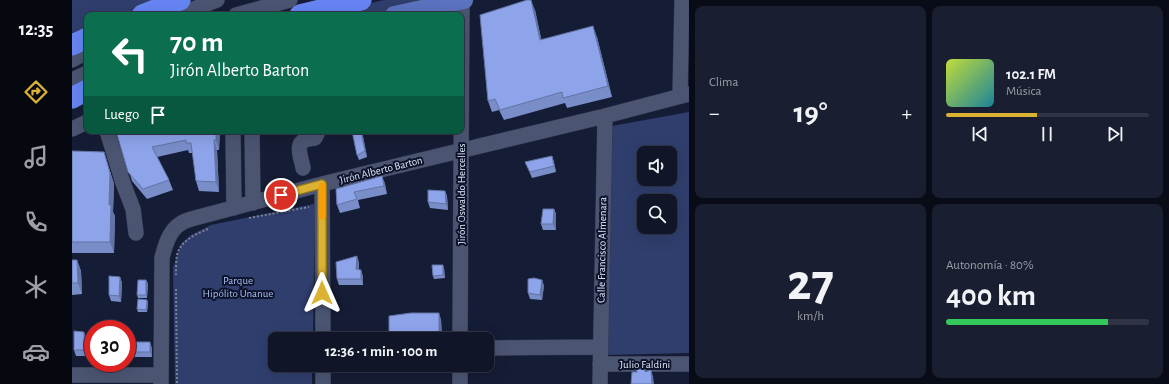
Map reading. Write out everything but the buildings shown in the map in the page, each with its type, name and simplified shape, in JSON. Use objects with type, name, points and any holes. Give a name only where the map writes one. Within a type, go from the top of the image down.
[{"type":"highway","points":[[150,12],[180,0]]},
{"type":"highway","points":[[312,12],[361,0]]},
{"type":"highway","points":[[72,45],[84,39]]},
{"type":"highway","points":[[72,98],[84,92]]},
{"type":"main road","points":[[408,12],[463,0]]},
{"type":"street","points":[[186,12],[217,0]]},
{"type":"street","points":[[247,12],[290,0]]},
{"type":"street","name":"Jirón Oswaldo Hercelles","points":[[463,0],[463,12]]},
{"type":"street","points":[[682,0],[684,95]]},
{"type":"street","points":[[72,60],[84,54]]},
{"type":"street","points":[[72,80],[84,74]]},
{"type":"street","name":"Jirón Alberto Barton","points":[[161,380],[162,258],[166,243],[172,232],[180,224],[196,218],[322,184],[606,116],[684,95]]},
{"type":"street","name":"Calle Francisco Almenara","points":[[600,384],[606,116]]},
{"type":"street","points":[[72,129],[84,123]]},
{"type":"street","points":[[108,134],[122,182],[133,209],[136,233]]},
{"type":"street","points":[[234,134],[234,208]]},
{"type":"street","points":[[252,134],[253,203]]},
{"type":"street","points":[[303,168],[299,147],[301,142],[315,138],[317,134]]},
{"type":"street","name":"Jirón Oswaldo Hercelles","points":[[460,332],[461,134]]},
{"type":"street","points":[[322,184],[322,332]]},
{"type":"street","points":[[494,348],[600,348]]},
{"type":"street","name":"Julio Faldini","points":[[600,364],[689,364]]},
{"type":"street","points":[[323,372],[323,384]]},
{"type":"street","points":[[460,372],[460,384]]},
{"type":"street","points":[[72,375],[161,380]]},
{"type":"path","points":[[247,218],[313,206]]},
{"type":"path","points":[[176,280],[177,255],[182,245],[195,235],[213,227]]},
{"type":"path","points":[[176,287],[177,384]]},
{"type":"green space","points":[[72,0],[158,0],[128,12],[84,12],[84,30],[72,35]]},
{"type":"green space","points":[[384,0],[446,0],[394,12],[341,12],[341,10]]},
{"type":"green space","points":[[689,112],[689,353],[606,355],[612,126]]},
{"type":"green space","name":"Parque Hipólito Unanue","points":[[314,204],[313,332],[268,332],[268,372],[312,372],[312,384],[175,384],[173,268],[181,244],[191,235],[211,225]]},
{"type":"slow traffic","points":[[322,186],[322,216]]},
{"type":"route","points":[[281,195],[322,184],[322,293]]}]
